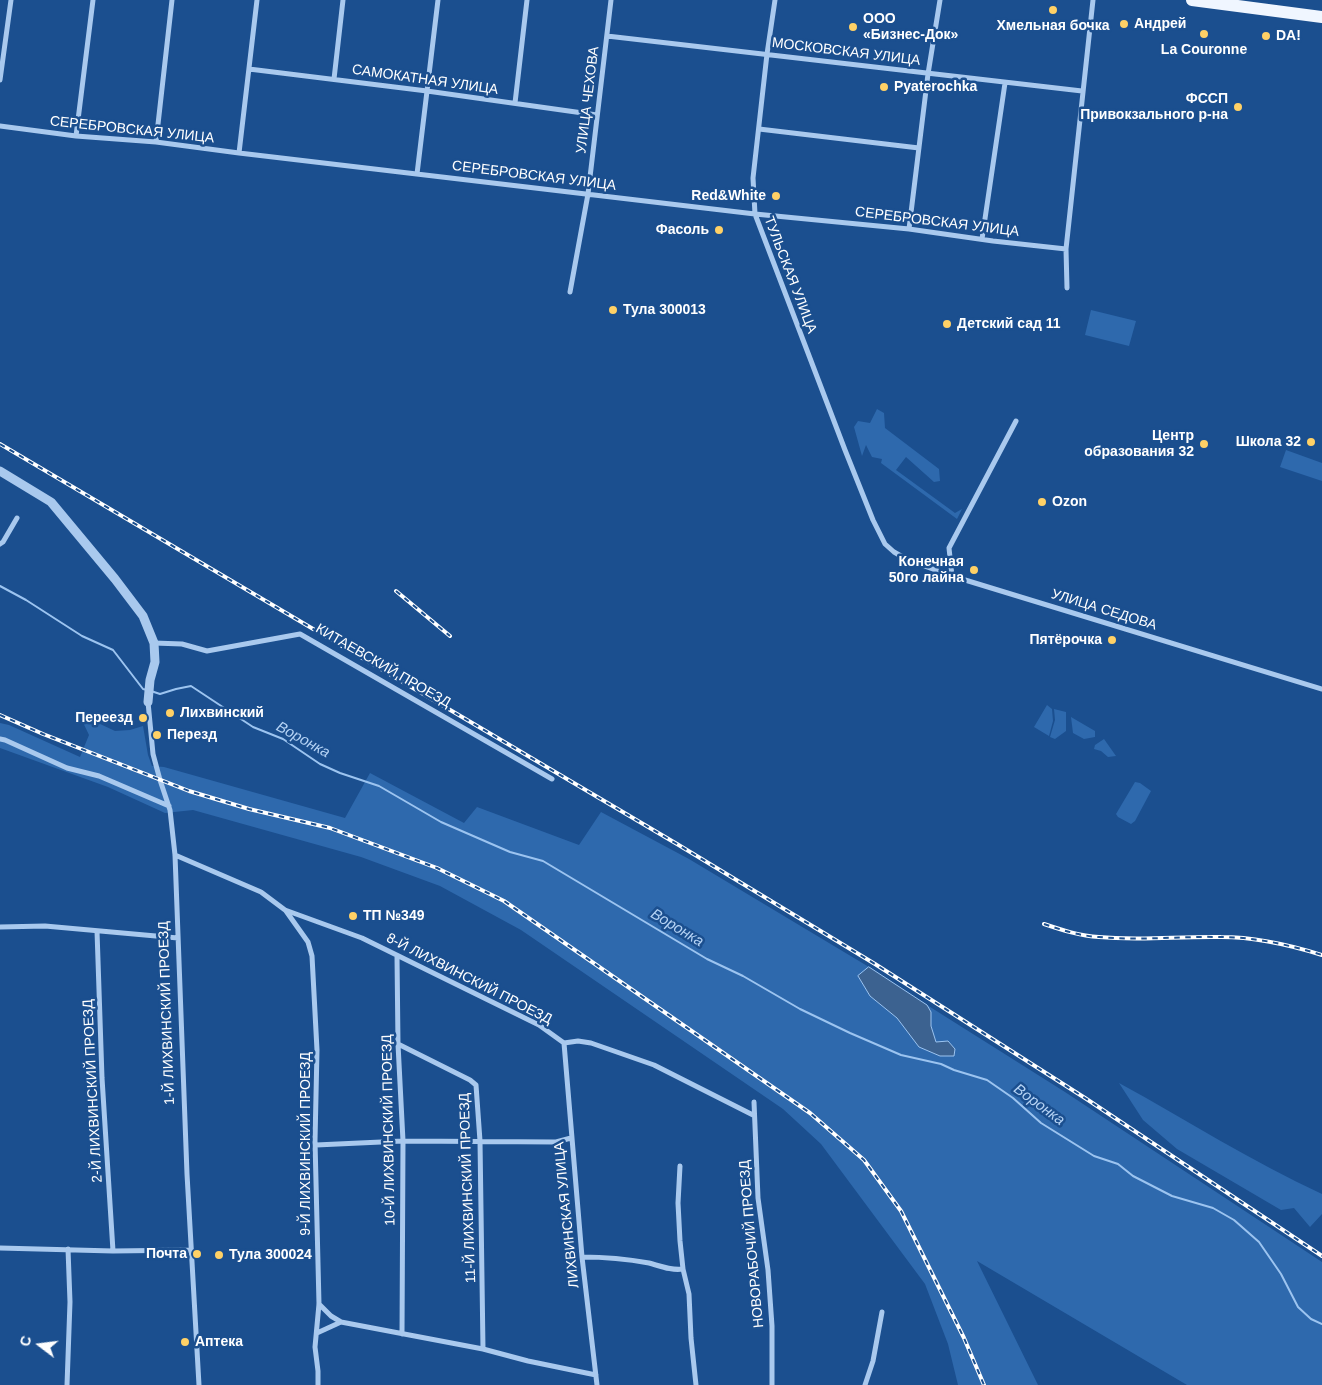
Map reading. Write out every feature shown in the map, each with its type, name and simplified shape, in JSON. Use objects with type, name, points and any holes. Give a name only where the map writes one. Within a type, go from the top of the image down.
[{"type":"main road","points":[[1192,0],[1322,17]]},
{"type":"street","points":[[0,80],[3,42],[11,0]]},
{"type":"street","points":[[76,136],[93,0]]},
{"type":"street","points":[[156,142],[172,0]]},
{"type":"street","points":[[239,153],[257,0]]},
{"type":"street","points":[[334,79],[344,0]]},
{"type":"street","points":[[417,174],[438,0]]},
{"type":"street","points":[[515,103],[526,0]]},
{"type":"street","name":"УЛИЦА ЧЕХОВА","points":[[570,292],[588,194],[611,0]]},
{"type":"street","name":"ТУЛЬСКАЯ УЛИЦА","points":[[775,0],[767,54],[754,178],[754,214],[845,450],[885,544]]},
{"type":"street","points":[[909,229],[928,74],[940,0]]},
{"type":"street","points":[[1066,288],[1066,248],[1093,0]]},
{"type":"street","name":"МОСКОВСКАЯ УЛИЦА","points":[[607,36],[1082,92]]},
{"type":"street","name":"САМОКАТНАЯ УЛИЦА","points":[[249,69],[427,91],[597,115]]},
{"type":"street","points":[[982,239],[1005,83]]},
{"type":"street","name":"СЕРЕБРОВСКАЯ УЛИЦА","points":[[0,126],[76,136],[156,142],[754,214],[909,229],[1066,248]]},
{"type":"street","points":[[759,129],[919,148]]},
{"type":"street","points":[[952,576],[949,548],[1016,421]]},
{"type":"street","points":[[0,471],[51,502],[133,602],[147,624],[154,643]]},
{"type":"street","points":[[0,544],[18,518]]},
{"type":"street","name":"УЛИЦА СЕДОВА","points":[[885,544],[908,560],[952,576],[1322,689]]},
{"type":"street","name":"КИТАЕВСКИЙ ПРОЕЗД","points":[[154,643],[182,644],[206,651],[300,634],[552,779]]},
{"type":"street","name":"1-Й ЛИХВИНСКИЙ ПРОЕЗД","points":[[154,643],[155,662],[150,680],[148,702],[153,754],[169,806],[175,856],[191,1250],[199,1385]]},
{"type":"street","points":[[0,739],[67,768],[100,776],[169,806]]},
{"type":"street","name":"8-Й ЛИХВИНСКИЙ ПРОЕЗД","points":[[175,856],[261,892],[285,910],[350,932],[539,1025],[564,1043]]},
{"type":"street","name":"9-Й ЛИХВИНСКИЙ ПРОЕЗД","points":[[285,910],[308,942],[312,956],[317,1050],[316,1145],[319,1304],[315,1347],[318,1385]]},
{"type":"street","points":[[0,927],[46,926],[178,938]]},
{"type":"street","name":"2-Й ЛИХВИНСКИЙ ПРОЕЗД","points":[[97,931],[102,1078],[113,1250]]},
{"type":"street","name":"10-Й ЛИХВИНСКИЙ ПРОЕЗД","points":[[397,956],[398,1044],[403,1141],[402,1334]]},
{"type":"street","points":[[564,1043],[587,1042],[654,1065],[753,1115]]},
{"type":"street","name":"ЛИХВИНСКАЯ УЛИЦА","points":[[564,1043],[582,1257],[597,1385]]},
{"type":"street","name":"11-Й ЛИХВИНСКИЙ ПРОЕЗД","points":[[398,1044],[476,1084],[480,1141],[483,1349]]},
{"type":"street","name":"НОВОРАБОЧИЙ ПРОЕЗД","points":[[754,1102],[753,1115],[758,1205],[768,1270],[772,1326],[772,1385]]},
{"type":"street","points":[[316,1145],[403,1141],[556,1142],[571,1138]]},
{"type":"street","points":[[680,1166],[678,1203],[683,1269],[689,1294],[691,1344],[696,1385]]},
{"type":"street","points":[[0,1248],[191,1250]]},
{"type":"street","points":[[67,1385],[70,1302],[68,1249]]},
{"type":"street","points":[[582,1257],[604,1257],[649,1263],[676,1270],[683,1269]]},
{"type":"street","points":[[319,1304],[331,1316],[341,1322],[483,1349],[528,1361],[596,1375]]},
{"type":"street","points":[[865,1385],[882,1312]]},
{"type":"street","points":[[317,1333],[341,1322]]},
{"type":"shaded area","points":[[1091,310],[1136,321],[1129,346],[1085,335]]},
{"type":"shaded area","points":[[877,409],[884,413],[885,428],[939,469],[940,481],[934,482],[906,457],[896,470],[955,513],[962,509],[957,519],[881,463],[882,459],[872,457],[866,445],[862,456],[854,427],[858,421],[870,423]]},
{"type":"shaded area","points":[[1286,450],[1322,463],[1322,481],[1280,467]]},
{"type":"shaded area","points":[[1047,705],[1052,709],[1053,721],[1049,736],[1034,727]]},
{"type":"shaded area","points":[[1054,709],[1066,712],[1066,731],[1055,739],[1050,737],[1055,720]]},
{"type":"shaded area","points":[[79,714],[115,731],[130,730],[143,726],[152,766],[164,767],[345,818],[370,773],[464,823],[477,807],[579,845],[601,812],[689,859],[869,967],[858,976],[870,996],[897,1018],[919,1047],[954,1056],[955,1049],[948,1041],[936,1043],[931,1026],[931,1012],[927,1005],[1065,1092],[1322,1262],[1322,1385],[1187,1385],[977,1261],[1038,1385],[958,1385],[948,1344],[925,1284],[821,1144],[783,1109],[521,930],[440,886],[361,857],[193,810],[165,813],[108,787],[0,748],[0,723],[9,725],[80,757],[89,735]]},
{"type":"shaded area","points":[[1071,717],[1095,731],[1095,737],[1084,739],[1073,733]]},
{"type":"shaded area","points":[[1104,739],[1116,756],[1108,757],[1101,751],[1094,749],[1095,745]]},
{"type":"shaded area","points":[[1135,782],[1140,783],[1151,791],[1135,821],[1131,824],[1116,814]]},
{"type":"shaded area","points":[[869,967],[927,1005],[931,1012],[931,1026],[936,1042],[948,1041],[955,1049],[954,1056],[940,1056],[919,1047],[897,1018],[870,996],[858,976]]},
{"type":"shaded area","points":[[1119,1083],[1245,1155],[1322,1194],[1322,1214],[1310,1227],[1294,1208],[1281,1210],[1177,1149],[1143,1120]]},
{"type":"waterway","name":"Воронка","points":[[0,586],[26,600],[82,636],[113,650],[143,689],[147,690]]},
{"type":"waterway","name":"Воронка","points":[[151,691],[160,694],[191,686],[253,727],[283,739],[320,764],[379,786],[441,822],[510,852],[543,861],[707,959],[743,976],[800,1009],[901,1055],[941,1064],[987,1080],[1013,1098],[1041,1123],[1094,1156],[1118,1164],[1133,1176],[1172,1196],[1213,1208],[1234,1220],[1259,1242],[1281,1274],[1298,1307],[1311,1319],[1322,1324]]},
{"type":"railway","points":[[0,444],[677,844],[875,964],[1085,1098],[1322,1256]]},
{"type":"railway","points":[[396,591],[450,636]]},
{"type":"railway","points":[[0,715],[43,734],[189,791],[249,809],[330,828],[437,868],[504,901],[810,1113],[864,1160],[901,1211],[964,1338],[984,1385]]},
{"type":"railway","points":[[1044,924],[1078,934],[1114,938],[1247,938],[1285,945],[1322,955]]},
{"type":"place","name":"Хмельная бочка","points":[[1053,10]]},
{"type":"place","name":"Андрей","points":[[1124,24]]},
{"type":"place","name":"ООО «Бизнес-Док»","points":[[853,27]]},
{"type":"place","name":"La Couronne","points":[[1204,34]]},
{"type":"place","name":"DA!","points":[[1266,36]]},
{"type":"place","name":"Pyaterochka","points":[[884,87]]},
{"type":"place","name":"ФССП Привокзального р-на","points":[[1238,107]]},
{"type":"place","name":"Red&White","points":[[776,196]]},
{"type":"place","name":"Фасоль","points":[[719,230]]},
{"type":"place","name":"Тула 300013","points":[[613,310]]},
{"type":"place","name":"Детский сад 11","points":[[947,324]]},
{"type":"place","name":"Школа 32","points":[[1311,442]]},
{"type":"place","name":"Центр образования 32","points":[[1204,444]]},
{"type":"place","name":"Ozon","points":[[1042,502]]},
{"type":"place","name":"Конечная 50го лайна","points":[[974,570]]},
{"type":"place","name":"Пятёрочка","points":[[1112,640]]},
{"type":"place","name":"Лихвинский","points":[[170,713]]},
{"type":"place","name":"Переезд","points":[[143,718]]},
{"type":"place","name":"Перезд","points":[[157,735]]},
{"type":"place","name":"ТП №349","points":[[353,916]]},
{"type":"place","name":"Почта","points":[[197,1254]]},
{"type":"place","name":"Тула 300024","points":[[219,1255]]},
{"type":"place","name":"Аптека","points":[[185,1342]]}]
